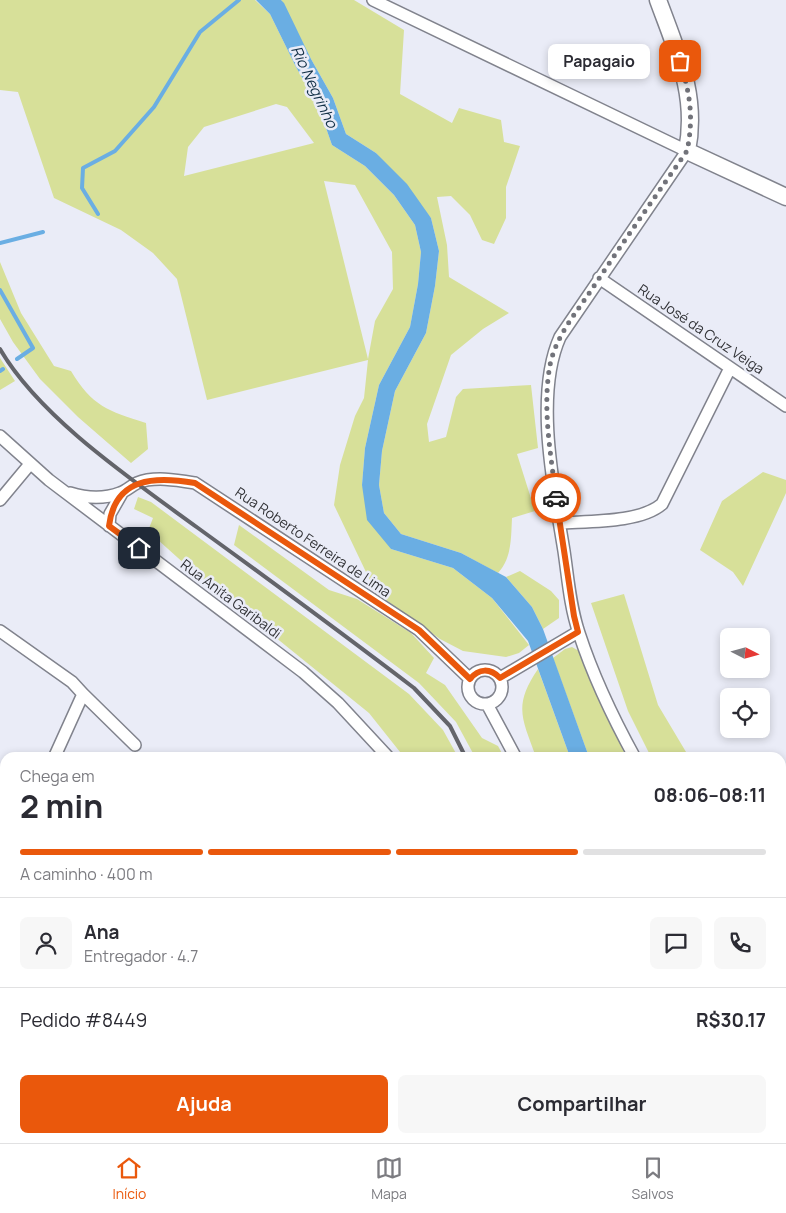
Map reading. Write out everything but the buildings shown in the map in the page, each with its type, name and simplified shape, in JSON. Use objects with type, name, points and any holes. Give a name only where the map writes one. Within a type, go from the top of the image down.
[{"type":"street","points":[[373,0],[786,197]]},
{"type":"street","points":[[632,752],[608,704],[578,632],[560,524],[547,424],[550,366],[560,337],[687,151],[692,128],[690,99],[680,61],[658,0]]},
{"type":"street","name":"Rua José da Cruz Veiga","points":[[599,278],[786,406]]},
{"type":"street","points":[[560,524],[635,516],[655,509],[662,504],[730,368]]},
{"type":"street","name":"Rua Anita Garibaldi","points":[[0,436],[30,464],[64,491],[303,672],[338,703],[383,752]]},
{"type":"street","points":[[0,500],[30,464]]},
{"type":"street","name":"Rua Roberto Ferreira de Lima","points":[[64,491],[82,497],[102,498],[122,493],[136,483],[147,480],[175,480],[195,483],[419,630],[470,679]]},
{"type":"street","points":[[109,526],[110,514],[122,493]]},
{"type":"street","points":[[0,630],[72,682],[135,746]]},
{"type":"street","points":[[500,678],[578,632]]},
{"type":"street","points":[[481,670],[488,670],[500,678],[502,691],[493,702],[487,704],[474,699],[470,693],[470,679],[481,670]]},
{"type":"street","points":[[57,752],[83,694]]},
{"type":"street","points":[[487,704],[513,752]]},
{"type":"green space","points":[[0,0],[255,0],[270,14],[296,67],[318,105],[332,145],[365,166],[394,195],[415,225],[421,252],[418,284],[410,327],[379,385],[365,448],[362,485],[391,549],[453,568],[492,598],[529,645],[519,653],[506,657],[463,651],[440,639],[376,593],[334,505],[340,465],[355,416],[364,398],[368,360],[207,400],[177,279],[153,253],[121,230],[54,198],[18,92],[0,90]],"holes":[[[276,104],[287,107],[314,143],[184,176],[188,147],[204,127]],[[324,181],[355,185],[392,252],[393,289],[375,321],[368,359]]]},
{"type":"green space","points":[[281,0],[354,0],[404,30],[400,94],[452,123],[459,108],[501,120],[504,142],[520,146],[506,187],[506,218],[494,244],[482,240],[470,215],[451,196],[437,197],[447,245],[449,277],[509,313],[483,329],[451,355],[427,424],[429,442],[446,437],[456,397],[463,389],[531,385],[538,448],[517,454],[535,511],[512,518],[508,554],[503,567],[498,573],[461,553],[401,534],[384,513],[379,485],[382,451],[395,391],[426,333],[435,286],[439,251],[431,218],[376,153],[346,134],[333,98]]},
{"type":"green space","points":[[0,262],[21,313],[54,366],[71,371],[86,392],[102,406],[121,415],[146,423],[148,449],[131,463],[78,417],[40,379],[13,342],[0,319]]},
{"type":"green space","points":[[0,358],[15,381],[0,390]]},
{"type":"green space","points":[[763,472],[786,480],[786,493],[743,586],[733,572],[700,550],[722,501]]},
{"type":"green space","points":[[138,497],[151,502],[409,694],[443,730],[455,752],[400,752],[369,713],[187,566],[148,531],[153,518],[134,509]]},
{"type":"green space","points":[[239,525],[329,590],[357,599],[411,633],[434,658],[426,673],[445,685],[482,738],[498,746],[501,752],[472,752],[456,722],[419,683],[234,545]]},
{"type":"green space","points":[[520,571],[551,591],[559,600],[559,618],[543,629],[532,607],[506,577]]},
{"type":"green space","points":[[624,594],[658,705],[686,752],[648,752],[628,711],[591,603]]},
{"type":"green space","points":[[572,647],[579,651],[624,752],[587,752],[553,658],[565,649]]},
{"type":"green space","points":[[538,669],[568,752],[534,752],[522,712],[525,693]]},
{"type":"water","name":"Rio Negrinho","points":[[256,0],[281,0],[284,3],[311,59],[333,98],[346,134],[376,153],[407,184],[431,218],[439,251],[435,286],[426,333],[395,391],[382,451],[379,485],[384,513],[401,534],[461,553],[506,577],[532,607],[543,629],[587,752],[568,752],[528,641],[492,598],[453,568],[391,549],[367,520],[362,485],[365,448],[379,385],[410,327],[418,284],[421,252],[415,225],[394,195],[365,166],[332,145],[318,105],[296,67],[270,14]]},
{"type":"waterway","points":[[98,214],[82,188],[83,168],[115,151],[154,107],[200,32],[239,0]]},
{"type":"waterway","points":[[0,243],[43,232]]},
{"type":"waterway","points":[[0,290],[33,348],[17,359]]},
{"type":"railway","points":[[0,349],[17,375],[39,399],[63,424],[90,447],[414,688],[450,726],[463,752]]},
{"type":"way so far","points":[[556,498],[547,424],[548,382],[554,351],[560,337],[599,278],[687,151],[692,128],[692,112],[680,61]]},
{"type":"place","name":"Papagaio","points":[[680,61]]},
{"type":"route","points":[[139,548],[109,526],[110,514],[122,493],[136,483],[147,480],[175,480],[195,483],[419,630],[470,679],[481,670],[488,670],[500,678],[578,632],[556,498]]}]
